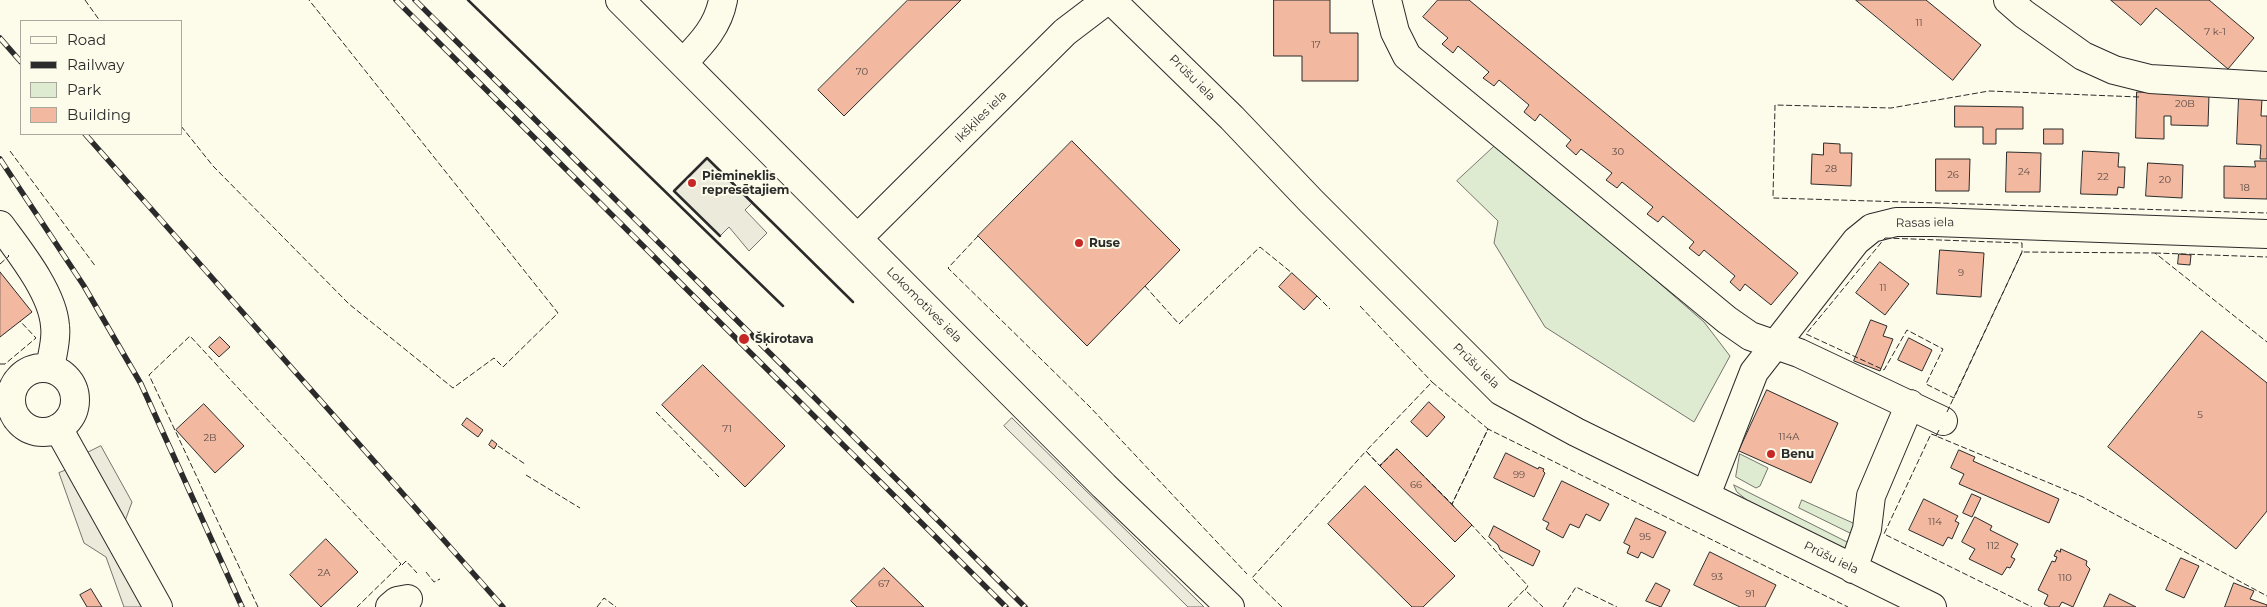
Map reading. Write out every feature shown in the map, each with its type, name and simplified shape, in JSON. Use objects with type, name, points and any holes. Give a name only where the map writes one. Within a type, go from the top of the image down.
[{"type":"street","name":"Lokomotīves iela","points":[[620,0],[1104,486],[1230,607]]},
{"type":"street","points":[[683,64],[707,38],[720,12],[723,0]]},
{"type":"street","name":"Ikšķiles iela","points":[[858,238],[1065,32],[1109,0]]},
{"type":"street","name":"Prūšu iela","points":[[1109,0],[1232,118],[1332,222],[1501,391],[1576,432],[1932,607]]},
{"type":"street","points":[[1387,0],[1395,32],[1407,56],[1727,320],[1750,336],[1799,353],[1943,421]]},
{"type":"street","points":[[2008,0],[2024,14],[2083,56],[2114,70],[2150,79],[2267,86]]},
{"type":"street","name":"Rasas iela","points":[[1706,495],[1754,372],[1856,241],[1872,228],[1896,222],[1934,222],[2267,234]]},
{"type":"street","points":[[0,225],[33,270],[54,316],[55,336],[50,368]]},
{"type":"street","points":[[50,368],[69,380],[74,396],[73,412],[67,422],[58,428],[47,432],[35,431],[25,426],[16,418],[11,402],[12,388],[19,378],[34,369],[50,368]]},
{"type":"street","points":[[1853,569],[1867,529],[1871,496],[1910,404]]},
{"type":"street","points":[[58,428],[158,607]]},
{"type":"green space","points":[[1498,143],[1704,322],[1730,356],[1694,422],[1545,327],[1494,243],[1498,221],[1457,181]]},
{"type":"green space","points":[[1740,454],[1768,468],[1760,486],[1756,488],[1736,477]]},
{"type":"green space","points":[[1734,485],[1849,543],[1848,550],[1748,501],[1737,492]]},
{"type":"green space","points":[[1802,500],[1853,523],[1856,529],[1856,536],[1799,508]]},
{"type":"shaded area","points":[[707,158],[753,202],[745,210],[767,233],[749,251],[729,227],[720,236],[674,191]]},
{"type":"shaded area","points":[[1012,418],[1204,607],[1188,607],[1004,426]]},
{"type":"shaded area","points":[[101,446],[132,502],[125,521],[87,453]]},
{"type":"shaded area","points":[[69,469],[146,607],[124,607],[106,557],[84,543],[59,473]]},
{"type":"building","points":[[908,0],[961,0],[844,116],[818,90]]},
{"type":"building","points":[[1274,0],[1330,0],[1330,33],[1358,33],[1358,81],[1302,81],[1302,56],[1274,56]]},
{"type":"building","points":[[1438,0],[1469,0],[1798,273],[1771,305],[1745,284],[1740,291],[1730,282],[1735,276],[1704,250],[1699,256],[1689,248],[1694,242],[1663,216],[1658,222],[1647,214],[1653,207],[1622,182],[1617,188],[1606,180],[1612,173],[1581,149],[1576,155],[1566,146],[1571,140],[1540,114],[1535,121],[1524,112],[1529,105],[1499,80],[1494,86],[1483,78],[1489,72],[1458,46],[1453,53],[1442,44],[1448,38],[1423,17]]},
{"type":"building","points":[[1856,0],[1926,0],[1981,45],[1953,80]]},
{"type":"building","points":[[2111,0],[2209,0],[2254,38],[2228,69],[2156,8],[2141,25]]},
{"type":"building","points":[[2137,92],[2209,95],[2208,126],[2171,125],[2171,116],[2164,116],[2164,139],[2136,138]]},
{"type":"building","points":[[2239,97],[2262,99],[2261,116],[2267,116],[2267,159],[2260,159],[2261,145],[2237,144]]},
{"type":"building","points":[[1955,106],[2023,107],[2023,129],[1996,129],[1996,144],[1983,144],[1983,127],[1955,127]]},
{"type":"building","points":[[2044,129],[2063,129],[2063,144],[2044,144]]},
{"type":"building","name":"Ruse","points":[[1072,141],[1180,250],[1087,346],[978,236]]},
{"type":"building","points":[[1824,143],[1840,144],[1840,153],[1852,153],[1851,186],[1811,184],[1812,154],[1823,155]]},
{"type":"building","points":[[2083,151],[2119,153],[2118,167],[2125,167],[2124,188],[2118,187],[2117,195],[2081,194]]},
{"type":"building","points":[[2007,152],[2041,153],[2040,192],[2006,192]]},
{"type":"building","points":[[1936,159],[1970,159],[1969,191],[1936,191]]},
{"type":"building","points":[[2255,161],[2267,161],[2267,199],[2224,198],[2224,166],[2255,167]]},
{"type":"building","points":[[2148,163],[2183,165],[2182,198],[2146,196]]},
{"type":"building","points":[[1940,250],[1984,253],[1981,297],[1937,294]]},
{"type":"building","points":[[2179,254],[2191,255],[2190,265],[2178,264]]},
{"type":"building","points":[[1880,262],[1909,284],[1885,315],[1856,293]]},
{"type":"building","points":[[0,272],[32,312],[0,337]]},
{"type":"building","points":[[1292,273],[1317,296],[1304,310],[1279,287]]},
{"type":"building","points":[[1871,320],[1887,326],[1883,336],[1893,339],[1880,371],[1854,361]]},
{"type":"building","points":[[2202,331],[2267,383],[2267,511],[2236,549],[2108,447]]},
{"type":"building","points":[[220,337],[230,347],[219,357],[209,347]]},
{"type":"building","points":[[1909,338],[1932,350],[1922,371],[1898,360]]},
{"type":"building","points":[[703,365],[785,446],[745,487],[662,405]]},
{"type":"building","points":[[1767,390],[1838,423],[1811,483],[1739,451]]},
{"type":"building","points":[[1429,402],[1445,417],[1427,437],[1411,422]]},
{"type":"building","points":[[204,404],[244,446],[215,473],[176,430]]},
{"type":"building","points":[[467,418],[483,430],[478,437],[462,425]]},
{"type":"building","points":[[492,440],[497,444],[494,449],[489,445]]},
{"type":"building","points":[[1397,449],[1472,525],[1455,542],[1380,466]]},
{"type":"building","points":[[1959,450],[1975,457],[1973,461],[2059,499],[2049,523],[1959,484],[1964,474],[1951,468]]},
{"type":"building","points":[[1506,453],[1538,469],[1539,467],[1544,469],[1545,473],[1534,497],[1494,478]]},
{"type":"building","points":[[1562,481],[1609,504],[1600,521],[1586,514],[1579,528],[1570,524],[1563,538],[1546,529],[1549,523],[1543,520]]},
{"type":"building","points":[[1365,486],[1455,576],[1423,607],[1412,607],[1328,524]]},
{"type":"building","points":[[1972,494],[1981,498],[1972,517],[1963,513]]},
{"type":"building","points":[[1924,499],[1958,516],[1955,521],[1959,523],[1952,539],[1948,537],[1943,546],[1909,530]]},
{"type":"building","points":[[1975,517],[1992,526],[1990,530],[2018,544],[2011,557],[2015,559],[2010,568],[2007,567],[2002,575],[1969,559],[1975,549],[1962,542]]},
{"type":"building","points":[[1636,518],[1666,532],[1653,558],[1641,552],[1638,558],[1627,553],[1630,546],[1624,543]]},
{"type":"building","points":[[1494,526],[1540,551],[1533,566],[1500,550],[1498,545],[1489,537]]},
{"type":"building","points":[[326,539],[358,572],[321,607],[290,575]]},
{"type":"building","points":[[2061,549],[2087,561],[2086,565],[2090,569],[2073,607],[2062,602],[2059,607],[2050,607],[2044,604],[2048,595],[2038,590],[2052,561],[2055,562],[2057,557],[2054,556],[2057,550],[2060,552]]},
{"type":"building","points":[[1710,552],[1776,585],[1765,607],[1740,607],[1694,585]]},
{"type":"building","points":[[2181,558],[2199,566],[2184,598],[2166,590]]},
{"type":"building","points":[[884,568],[924,607],[857,607],[851,601]]},
{"type":"building","points":[[1656,583],[1670,590],[1661,607],[1646,601]]},
{"type":"building","points":[[2234,583],[2254,591],[2250,599],[2267,605],[2267,607],[2225,607]]},
{"type":"building","points":[[91,589],[102,607],[87,607],[80,595]]},
{"type":"building","points":[[2110,594],[2136,607],[2104,607]]},
{"type":"railway","points":[[396,0],[1006,607]]},
{"type":"railway","points":[[415,0],[1025,607]]},
{"type":"railway","points":[[0,38],[20,61]]},
{"type":"railway","points":[[86,135],[503,607]]},
{"type":"railway","points":[[0,159],[84,286],[141,384],[242,607]]},
{"type":"fence","points":[[85,0],[99,20]]},
{"type":"fence","points":[[182,127],[213,166],[349,304],[453,388],[494,358],[503,367],[558,313],[309,0]]},
{"type":"fence","points":[[2139,97],[1989,91],[1891,108],[1775,105],[1773,198],[2267,213]]},
{"type":"fence","points":[[10,151],[96,267]]},
{"type":"fence","points":[[978,236],[948,268],[1090,407],[1247,574]]},
{"type":"fence","points":[[1885,238],[2022,243],[2022,252],[1954,398],[1926,384],[1943,349],[1907,330],[1884,370],[1806,334],[1885,238]]},
{"type":"fence","points":[[1145,286],[1179,324],[1260,247],[1292,273]]},
{"type":"fence","points":[[1947,412],[2022,252],[2155,253],[2267,342]]},
{"type":"fence","points":[[2155,253],[2267,257]]},
{"type":"fence","points":[[0,264],[8,255]]},
{"type":"fence","points":[[1317,296],[1330,309]]},
{"type":"fence","points":[[1360,306],[1432,382]]},
{"type":"fence","points":[[0,364],[5,364],[36,338],[20,321]]},
{"type":"fence","points":[[258,607],[149,375],[190,336],[401,564],[357,607]]},
{"type":"fence","points":[[1432,382],[1488,429],[1452,504],[1397,449],[1380,466],[1366,451],[1432,382]]},
{"type":"fence","points":[[656,412],[719,477]]},
{"type":"fence","points":[[1454,507],[1452,504],[1488,429],[1848,607]]},
{"type":"fence","points":[[1939,430],[1936,436],[2083,497],[2267,596]]},
{"type":"fence","points":[[1937,436],[1931,434],[1884,534],[2032,607]]},
{"type":"fence","points":[[498,446],[525,464]]},
{"type":"fence","points":[[1282,607],[1252,578],[1366,451],[1380,466],[1381,464]]},
{"type":"fence","points":[[526,475],[580,508]]},
{"type":"fence","points":[[1470,523],[1528,586],[1525,590],[1543,607]]},
{"type":"fence","points":[[402,565],[406,561],[417,573]]},
{"type":"fence","points":[[426,572],[434,582],[440,579]]},
{"type":"fence","points":[[1563,607],[1576,587],[1617,607]]},
{"type":"fence","points":[[1508,607],[1525,589]]},
{"type":"fence","points":[[597,607],[604,598],[616,607]]},
{"type":"wall","points":[[468,0],[783,306]]},
{"type":"wall","points":[[720,236],[674,191],[707,158],[853,302]]},
{"type":"place","name":"Piemineklis represētajiem","points":[[692,183]]},
{"type":"place","name":"Ruse","points":[[1079,243]]},
{"type":"place","name":"Šķirotava","points":[[744,339]]},
{"type":"place","name":"Benu","points":[[1771,454]]}]
